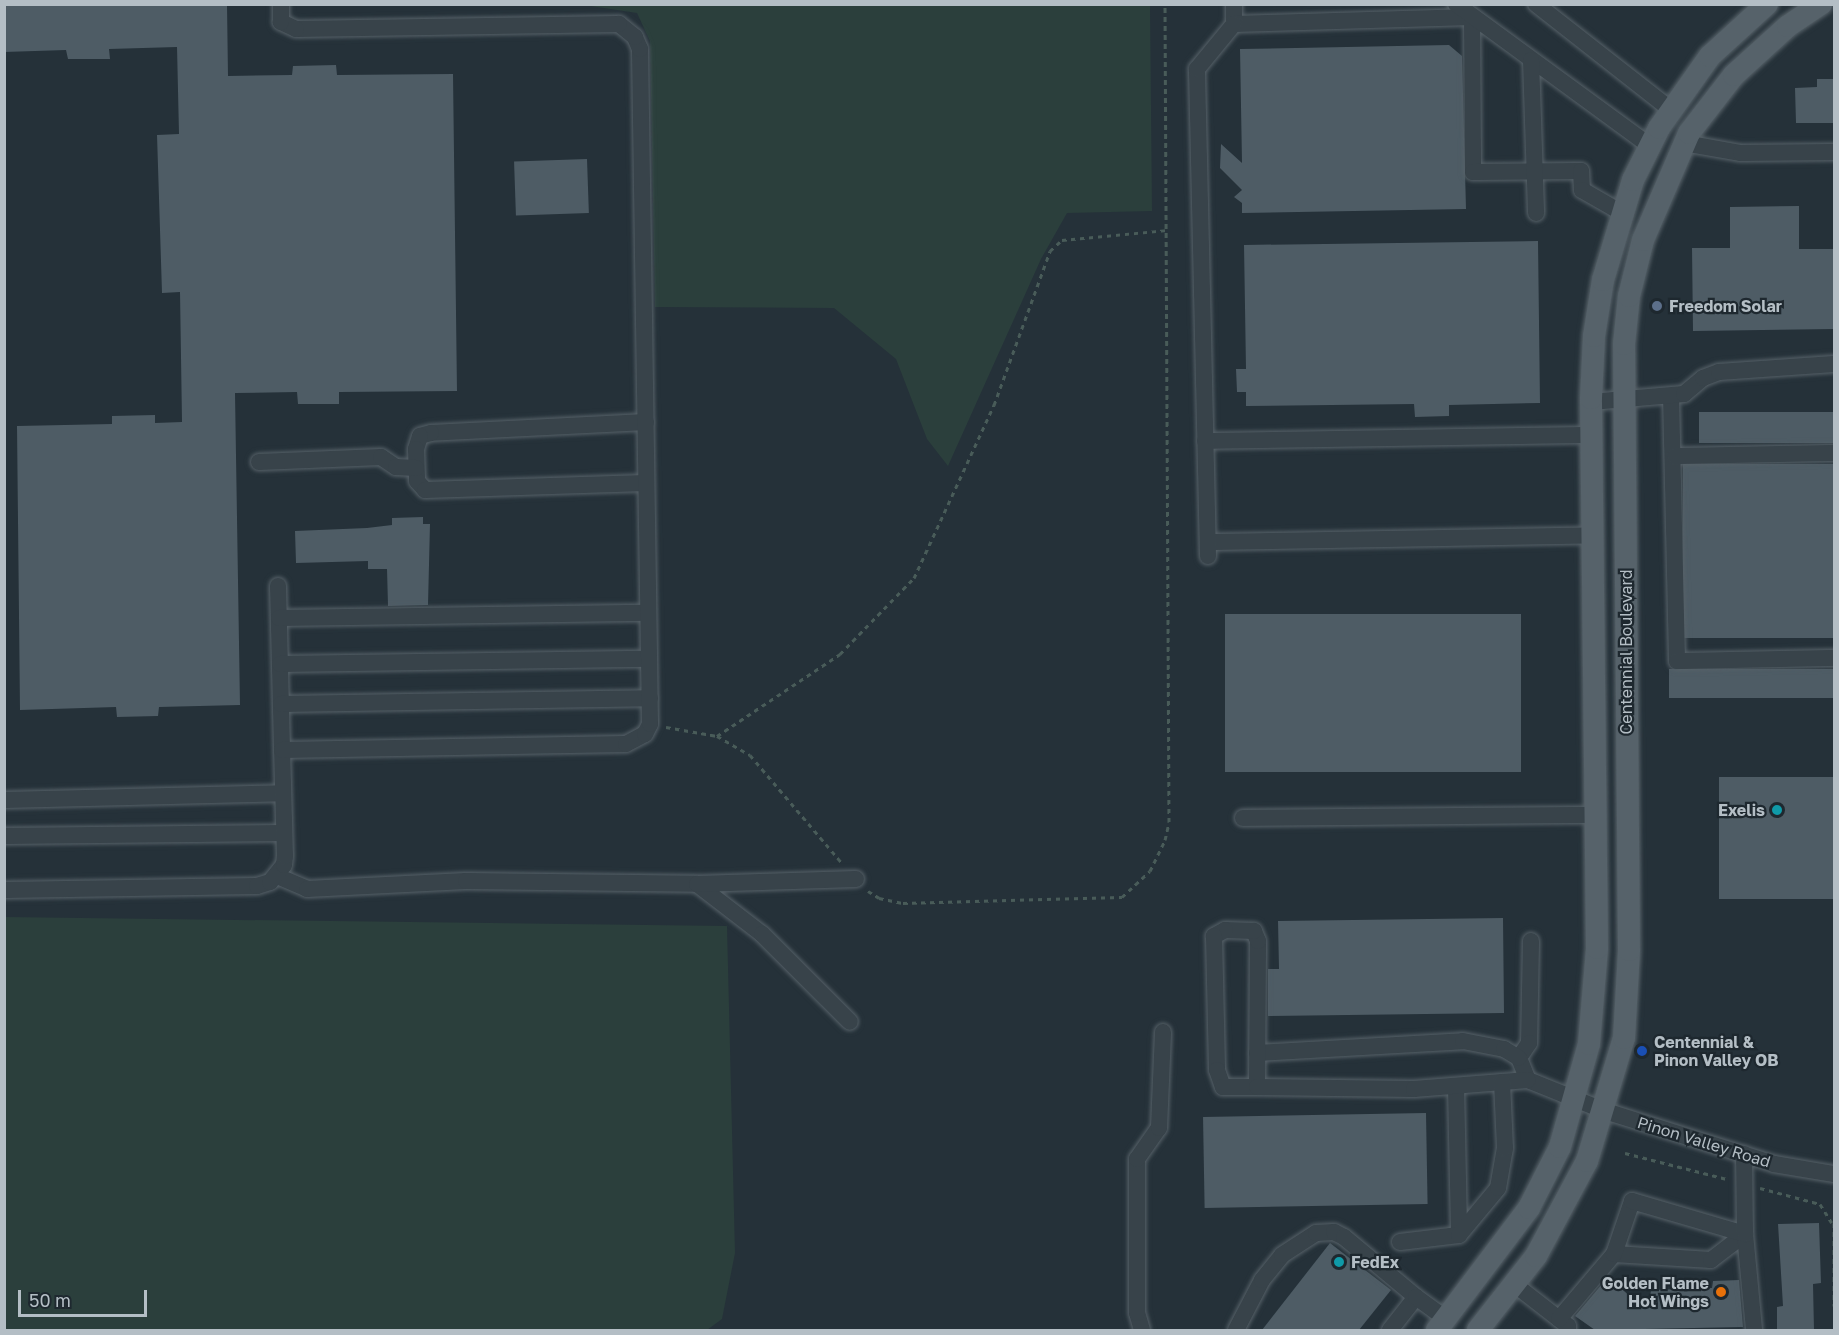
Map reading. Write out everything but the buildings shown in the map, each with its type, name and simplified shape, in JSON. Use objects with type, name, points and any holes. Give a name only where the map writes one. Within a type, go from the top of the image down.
[{"type":"main road","name":"Centennial Boulevard","points":[[1442,1325],[1529,1208],[1560,1147],[1576,1100],[1594,1000],[1595,815],[1591,402],[1594,336],[1603,280],[1622,213],[1650,146],[1671,110],[1710,56],[1767,4]]},
{"type":"main road","name":"Centennial Boulevard","points":[[1478,1330],[1514,1284],[1560,1215],[1587,1161],[1605,1111],[1624,1038],[1629,950],[1624,344],[1629,296],[1659,197],[1684,144],[1734,75],[1788,26],[1821,4]]},
{"type":"street","points":[[281,4],[282,22],[296,29],[619,24],[635,37],[640,49],[650,698],[650,724],[645,734],[626,744],[282,750]]},
{"type":"street","points":[[1234,4],[1234,24],[1197,69],[1208,549],[1593,535]]},
{"type":"street","points":[[1456,4],[1650,146]]},
{"type":"street","points":[[1536,4],[1671,110]]},
{"type":"street","points":[[1234,24],[1472,17]]},
{"type":"street","points":[[1472,17],[1473,172],[1581,171],[1582,190],[1622,213]]},
{"type":"street","points":[[1531,60],[1536,213]]},
{"type":"street","points":[[1684,144],[1742,153],[1834,152]]},
{"type":"street","points":[[1591,402],[1624,402],[1684,394],[1702,378],[1719,372],[1834,364]]},
{"type":"street","points":[[1671,396],[1675,456],[1677,661],[1834,658]]},
{"type":"street","points":[[646,422],[430,433],[420,436],[416,468],[417,481],[425,490],[646,483]]},
{"type":"street","points":[[1204,441],[1591,435]]},
{"type":"street","points":[[1675,456],[1834,453]]},
{"type":"street","points":[[259,462],[381,457],[396,467],[416,468]]},
{"type":"street","points":[[4,890],[257,886],[277,876],[284,865],[285,833],[278,586]]},
{"type":"street","points":[[279,618],[648,613]]},
{"type":"street","points":[[280,664],[649,659]]},
{"type":"street","points":[[280,704],[650,698]]},
{"type":"street","points":[[4,800],[283,793]]},
{"type":"street","points":[[1243,818],[1595,815]]},
{"type":"street","points":[[4,836],[285,833]]},
{"type":"street","points":[[277,876],[307,889],[466,880],[697,884],[856,879]]},
{"type":"street","points":[[697,884],[762,934],[850,1022]]},
{"type":"street","points":[[1257,1053],[1463,1041],[1504,1049],[1519,1058],[1528,1080],[1456,1086],[1257,1087],[1223,1087],[1217,1070],[1214,936],[1225,930],[1254,931],[1258,941],[1257,1053],[1257,1087]]},
{"type":"street","points":[[1519,1058],[1529,1043],[1531,941]]},
{"type":"street","points":[[1142,1330],[1137,1313],[1137,1159],[1159,1128],[1163,1032]]},
{"type":"street","name":"Pinon Valley Road","points":[[1528,1080],[1605,1111],[1744,1154],[1794,1169],[1834,1174]]},
{"type":"street","points":[[1400,1242],[1459,1235],[1498,1188],[1505,1148],[1502,1082]]},
{"type":"street","points":[[1456,1086],[1459,1235]]},
{"type":"street","points":[[1744,1154],[1746,1234],[1754,1330]]},
{"type":"street","points":[[1514,1284],[1567,1326],[1614,1254],[1632,1201],[1746,1234]]},
{"type":"street","points":[[1236,1330],[1262,1280],[1282,1255],[1316,1233],[1334,1232],[1344,1237],[1416,1297],[1442,1325]]},
{"type":"street","points":[[1614,1254],[1711,1260],[1746,1234]]},
{"type":"street","points":[[1390,1330],[1416,1297]]},
{"type":"path","points":[[650,724],[717,736],[750,755],[856,879],[879,898],[903,903],[1122,897],[1150,872],[1159,856],[1169,822],[1165,4]]},
{"type":"path","points":[[717,736],[840,654],[914,578],[994,405],[1050,251],[1062,240],[1167,230]]},
{"type":"path","points":[[1834,1223],[1834,1306]]},
{"type":"green space","points":[[584,5],[1150,5],[1152,211],[1067,213],[1041,259],[948,466],[927,439],[896,359],[834,308],[655,307],[650,41],[637,13]]},
{"type":"green space","points":[[5,917],[727,926],[735,1253],[722,1319],[707,1330],[5,1330]]},
{"type":"place","name":"Freedom Solar","points":[[1657,306]]},
{"type":"place","name":"Exelis","points":[[1777,810]]},
{"type":"place","name":"Centennial & Pinon Valley OB","points":[[1642,1051]]},
{"type":"place","name":"FedEx","points":[[1339,1262]]},
{"type":"place","name":"Golden Flame Hot Wings","points":[[1721,1292]]}]
